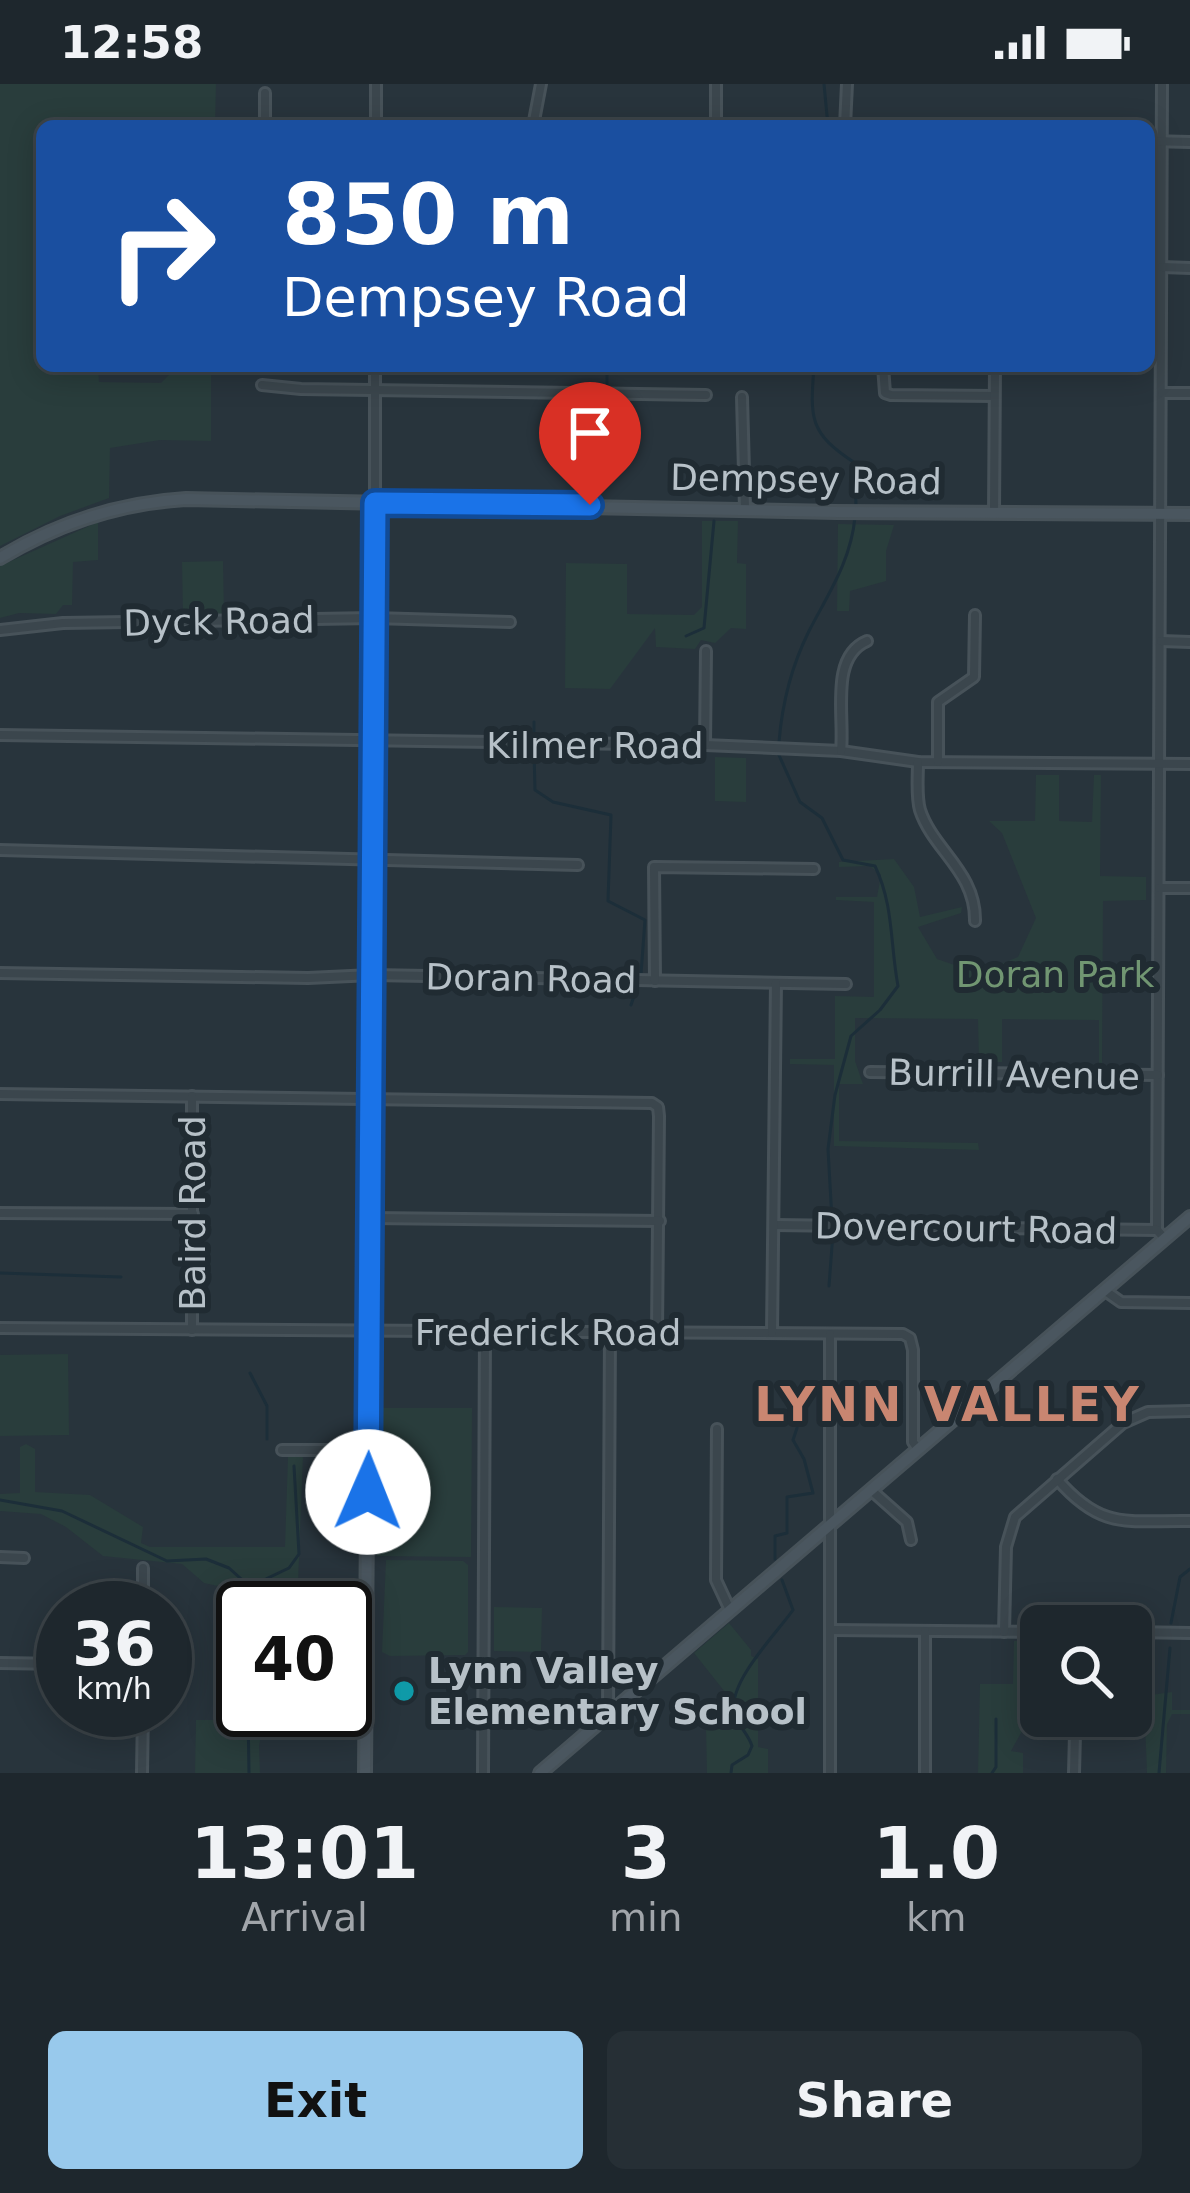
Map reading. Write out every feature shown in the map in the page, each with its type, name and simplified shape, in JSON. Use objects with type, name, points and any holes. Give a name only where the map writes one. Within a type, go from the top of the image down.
[{"type":"street","points":[[376,84],[376,120]]},
{"type":"street","points":[[534,120],[541,84]]},
{"type":"street","points":[[716,84],[716,120]]},
{"type":"street","points":[[845,120],[847,84]]},
{"type":"street","points":[[1161,1234],[1162,84]]},
{"type":"street","points":[[265,93],[265,120]]},
{"type":"street","points":[[1155,141],[1190,142]]},
{"type":"street","points":[[1162,267],[1190,268]]},
{"type":"street","points":[[365,1773],[375,372]]},
{"type":"street","points":[[884,372],[885,393],[891,395],[994,396]]},
{"type":"street","points":[[994,372],[994,513]]},
{"type":"street","points":[[262,385],[706,395]]},
{"type":"street","points":[[1162,393],[1190,392]]},
{"type":"street","points":[[742,397],[745,509]]},
{"type":"street","name":"Dempsey Road","points":[[0,558],[76,520],[161,501],[1190,514]]},
{"type":"street","points":[[938,762],[938,702],[974,677],[975,615]]},
{"type":"street","name":"Dyck Road","points":[[0,630],[63,623],[374,618],[510,622]]},
{"type":"street","points":[[1161,640],[1190,641]]},
{"type":"street","points":[[841,751],[844,664],[853,649],[867,641]]},
{"type":"street","points":[[705,746],[706,651]]},
{"type":"street","name":"Kilmer Road","points":[[0,735],[705,746],[841,751],[918,762],[1190,764]]},
{"type":"street","points":[[918,762],[919,808],[960,870],[976,907],[975,921]]},
{"type":"street","points":[[0,850],[578,865]]},
{"type":"street","points":[[655,981],[655,867],[814,869]]},
{"type":"street","points":[[1160,888],[1190,888]]},
{"type":"street","name":"Doran Road","points":[[0,973],[846,984]]},
{"type":"street","points":[[772,1334],[776,983]]},
{"type":"street","name":"Burrill Avenue","points":[[870,1072],[1158,1076]]},
{"type":"street","points":[[0,1094],[644,1101],[658,1107],[659,1116],[658,1333]]},
{"type":"street","name":"Baird Road","points":[[192,1096],[192,1330]]},
{"type":"street","points":[[0,1213],[193,1214]]},
{"type":"street","points":[[370,1217],[660,1221]]},
{"type":"street","points":[[540,1773],[1104,1290],[1161,1234],[1190,1217]]},
{"type":"street","name":"Dovercourt Road","points":[[774,1226],[1161,1234]]},
{"type":"street","points":[[1104,1290],[1120,1302],[1190,1303]]},
{"type":"street","name":"Frederick Road","points":[[0,1328],[902,1334],[910,1338],[913,1442],[918,1449]]},
{"type":"street","points":[[482,1773],[485,1331]]},
{"type":"street","points":[[608,1716],[610,1332]]},
{"type":"street","points":[[830,1334],[830,1773]]},
{"type":"street","points":[[1004,1632],[1007,1532],[1019,1512],[1111,1432],[1135,1417],[1190,1411]]},
{"type":"street","points":[[717,1429],[716,1580],[731,1610]]},
{"type":"street","points":[[282,1450],[368,1450]]},
{"type":"street","points":[[1057,1479],[1078,1503],[1101,1516],[1190,1521]]},
{"type":"street","points":[[871,1490],[907,1522],[911,1540]]},
{"type":"street","points":[[0,1558],[24,1558]]},
{"type":"street","points":[[143,1568],[143,1581]]},
{"type":"street","points":[[831,1630],[1020,1632]]},
{"type":"street","points":[[925,1630],[925,1773]]},
{"type":"street","points":[[1152,1633],[1190,1633]]},
{"type":"street","points":[[0,1663],[36,1664]]},
{"type":"street","points":[[142,1773],[143,1737]]},
{"type":"street","points":[[1074,1773],[1075,1737]]},
{"type":"green space","points":[[0,84],[216,84],[215,120],[36,120],[36,372],[98,372],[99,382],[161,383],[172,372],[211,372],[211,441],[160,440],[110,448],[109,498],[0,546]]},
{"type":"green space","points":[[702,521],[738,521],[737,563],[746,564],[746,629],[731,628],[715,643],[701,640],[695,649],[656,647],[655,628],[610,689],[565,688],[566,563],[627,564],[627,614],[694,615],[702,607]]},
{"type":"green space","points":[[98,522],[98,560],[73,562],[72,605],[63,605],[56,614],[19,613],[0,618],[0,566]]},
{"type":"green space","points":[[838,524],[894,525],[886,551],[886,581],[850,591],[849,611],[837,611]]},
{"type":"green space","points":[[223,561],[224,615],[183,616],[182,562]]},
{"type":"green space","points":[[715,757],[746,758],[746,802],[715,801]]},
{"type":"green space","name":"Doran Park","points":[[1036,775],[1059,775],[1059,821],[1092,822],[1094,775],[1101,775],[1100,876],[1146,877],[1146,900],[1103,901],[1102,1063],[1099,1020],[1002,1019],[1002,1062],[979,1062],[978,1019],[855,1018],[855,1061],[863,1084],[839,1084],[839,1141],[978,1143],[979,1150],[834,1146],[834,1065],[790,1064],[790,1059],[835,1059],[835,996],[874,997],[874,902],[836,897],[877,897],[881,875],[870,866],[839,867],[839,862],[894,859],[914,887],[920,917],[962,907],[961,913],[918,927],[937,959],[978,973],[1018,957],[1036,918],[1002,833],[989,821],[1035,821]]},
{"type":"green space","points":[[68,1354],[69,1435],[0,1436],[0,1355]]},
{"type":"green space","points":[[379,1408],[472,1408],[471,1557],[377,1556]]},
{"type":"green space","points":[[26,1444],[35,1449],[35,1492],[90,1495],[143,1527],[141,1543],[150,1547],[285,1547],[288,1457],[303,1457],[298,1581],[204,1583],[182,1564],[103,1556],[41,1514],[0,1511],[0,1494],[20,1493],[20,1447]]},
{"type":"green space","points":[[386,1560],[463,1561],[468,1565],[465,1655],[390,1656],[382,1652]]},
{"type":"green space","points":[[494,1607],[542,1608],[541,1652],[494,1651]]},
{"type":"green space","points":[[729,1623],[758,1659],[758,1747],[768,1749],[768,1773],[707,1773],[706,1728],[740,1711],[694,1653]]},
{"type":"green space","points":[[1014,1641],[1019,1641],[1020,1735],[1011,1751],[1023,1753],[1023,1773],[978,1773],[980,1684],[1013,1684]]},
{"type":"green space","points":[[1172,1692],[1172,1710],[1190,1710],[1190,1714],[1172,1714],[1167,1724],[1166,1773],[1147,1773],[1146,1737],[1152,1737],[1152,1695]]},
{"type":"green space","points":[[196,1720],[216,1720],[216,1737],[261,1737],[260,1773],[195,1773]]},
{"type":"waterway","points":[[824,84],[827,120]]},
{"type":"waterway","points":[[607,372],[607,387]]},
{"type":"waterway","points":[[814,372],[816,423],[829,443],[855,463],[856,507]]},
{"type":"waterway","points":[[779,742],[793,671],[844,563],[855,517]]},
{"type":"waterway","points":[[686,636],[704,628],[714,521]]},
{"type":"waterway","points":[[534,722],[534,738]]},
{"type":"waterway","points":[[534,751],[535,790],[553,802],[611,815],[608,901],[645,920],[641,974]]},
{"type":"waterway","points":[[778,753],[800,802],[822,818],[843,860],[875,866],[889,910],[898,986],[851,1036],[835,1095],[828,1149],[832,1220]]},
{"type":"waterway","points":[[631,1005],[637,987]]},
{"type":"waterway","points":[[829,1286],[833,1233]]},
{"type":"waterway","points":[[0,1273],[121,1277]]},
{"type":"waterway","points":[[250,1373],[267,1406],[267,1439]]},
{"type":"waterway","points":[[775,1559],[775,1536],[787,1533],[787,1497],[813,1493],[793,1440],[797,1428]]},
{"type":"waterway","points":[[262,1581],[289,1568],[299,1554],[294,1466]]},
{"type":"waterway","points":[[0,1500],[62,1511],[167,1561],[206,1559],[229,1568],[243,1581]]},
{"type":"waterway","points":[[1171,1623],[1180,1577],[1190,1569]]},
{"type":"waterway","points":[[731,1773],[732,1765],[748,1755],[752,1746],[737,1720],[734,1699],[755,1658],[793,1610],[782,1580]]},
{"type":"waterway","points":[[1159,1773],[1170,1648]]},
{"type":"waterway","points":[[992,1773],[996,1719]]},
{"type":"waterway","points":[[248,1737],[249,1773]]},
{"type":"place","name":"Lynn Valley Elementary School","points":[[404,1691]]},
{"type":"district","name":"LYNN VALLEY","points":[[948,1404]]},
{"type":"route","points":[[368,1492],[375,503],[590,505]]}]
